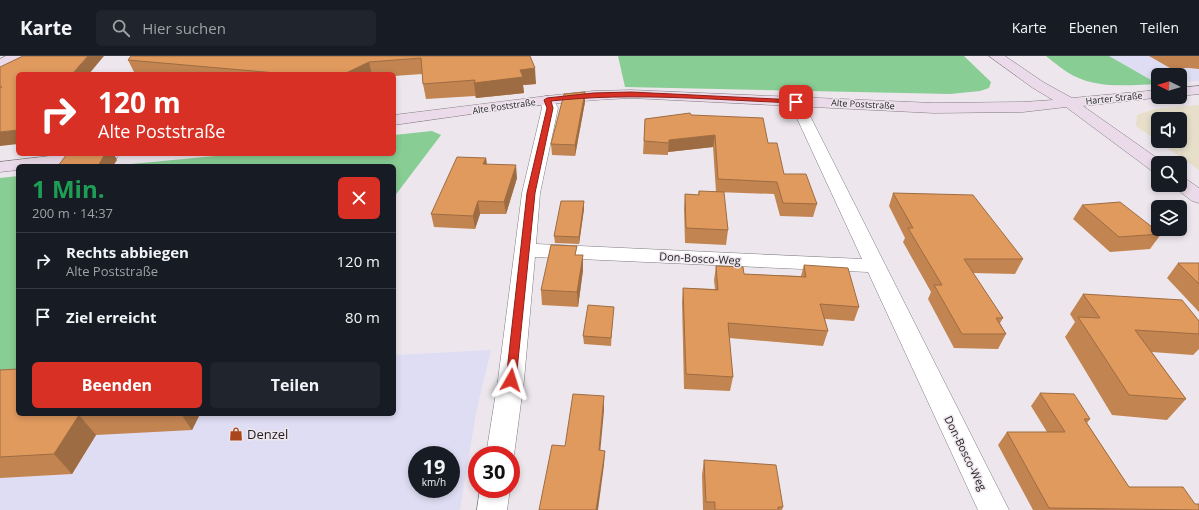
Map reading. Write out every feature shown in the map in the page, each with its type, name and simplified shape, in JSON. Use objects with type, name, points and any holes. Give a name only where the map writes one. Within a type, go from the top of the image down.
[{"type":"main road","points":[[0,64],[18,56]]},
{"type":"main road","points":[[996,56],[1038,85],[1070,103],[1151,163]]},
{"type":"main road","points":[[1054,79],[1062,85],[1070,103]]},
{"type":"main road","points":[[1187,91],[1199,90]]},
{"type":"main road","name":"Alte Poststraße","points":[[396,120],[547,100],[593,95],[631,94],[934,108],[1022,107],[1070,103]]},
{"type":"main road","name":"Harter Straße","points":[[1070,103],[1151,95]]},
{"type":"main road","points":[[26,164],[95,156]]},
{"type":"main road","points":[[0,167],[16,165]]},
{"type":"main road","points":[[1187,188],[1199,197]]},
{"type":"street","points":[[501,446],[511,380],[531,193],[550,108],[547,100]]},
{"type":"street","name":"Don-Bosco-Weg","points":[[796,102],[994,510]]},
{"type":"street","name":"Don-Bosco-Weg","points":[[526,250],[875,266]]},
{"type":"street","points":[[492,510],[494,498]]},
{"type":"shaded area","points":[[1109,56],[1199,56],[1199,81],[1187,82],[1187,68],[1151,68],[1151,80]]},
{"type":"shaded area","points":[[1199,105],[1199,170],[1187,162],[1187,156],[1179,156],[1168,148],[1187,148],[1187,112],[1151,112],[1151,136],[1136,126],[1137,115],[1154,109]]},
{"type":"shaded area","name":"Denzel","points":[[491,350],[476,413],[471,446],[468,446],[468,462],[460,510],[0,510],[0,379],[16,410],[16,416],[396,416],[396,355]]},
{"type":"green space","points":[[618,56],[964,56],[991,82],[989,88],[980,91],[950,94],[625,87]]},
{"type":"green space","points":[[1046,56],[1109,56],[1151,80],[1151,84],[1105,85],[1094,83],[1074,76]]},
{"type":"green space","points":[[432,131],[441,135],[396,194],[396,164],[131,164],[215,156],[396,156],[396,135]]},
{"type":"green space","points":[[16,176],[16,378],[0,379],[0,178]]},
{"type":"building","points":[[23,56],[88,56],[74,72],[16,72],[16,130],[0,132],[0,88],[2,87],[0,87],[0,67]]},
{"type":"building","points":[[131,56],[530,56],[535,68],[520,70],[523,77],[474,83],[475,80],[423,84],[421,58],[369,62],[348,72],[265,72],[128,60]]},
{"type":"building","points":[[585,92],[575,145],[551,144],[564,94]]},
{"type":"building","points":[[690,113],[691,115],[763,118],[768,143],[777,143],[784,174],[806,174],[817,204],[783,203],[777,182],[718,179],[715,135],[669,140],[669,143],[644,141],[645,119]]},
{"type":"building","points":[[66,156],[104,156],[99,164],[60,164]]},
{"type":"building","points":[[457,157],[486,158],[483,164],[516,165],[504,202],[478,201],[473,216],[431,214]]},
{"type":"building","points":[[699,191],[724,192],[728,230],[686,228],[685,194],[699,195]]},
{"type":"building","points":[[893,193],[973,195],[1023,259],[964,259],[1003,318],[996,318],[1006,334],[962,334],[934,285],[942,285],[908,228],[913,228]]},
{"type":"building","points":[[561,201],[584,201],[579,237],[554,236]]},
{"type":"building","points":[[1120,202],[1151,226],[1151,235],[1119,237],[1082,205]]},
{"type":"building","points":[[551,245],[577,246],[575,255],[583,255],[577,292],[541,290]]},
{"type":"building","points":[[1178,263],[1199,263],[1199,284]]},
{"type":"building","points":[[804,265],[848,268],[859,307],[820,304],[828,331],[728,323],[733,377],[686,374],[683,288],[718,290],[716,266],[743,267],[744,274],[806,277]]},
{"type":"building","points":[[1083,294],[1182,300],[1199,321],[1199,334],[1135,330],[1186,399],[1129,395],[1078,317],[1100,318]]},
{"type":"building","points":[[588,305],[614,307],[611,338],[583,336]]},
{"type":"building","points":[[16,369],[16,416],[78,416],[54,454],[0,457],[0,370]]},
{"type":"building","points":[[1040,393],[1074,394],[1090,419],[1084,419],[1129,487],[1183,487],[1195,504],[1199,504],[1199,510],[1049,508],[1007,432],[1065,432]]},
{"type":"building","points":[[573,394],[604,396],[599,450],[605,451],[596,510],[539,510],[552,445],[565,446]]},
{"type":"building","points":[[704,460],[776,465],[783,507],[778,507],[778,510],[715,510],[715,502],[706,502]]},
{"type":"place","name":"Denzel","points":[[236,434]]},
{"type":"route","points":[[511,380],[531,193],[550,108],[547,100],[593,95],[631,94],[796,102]]}]
